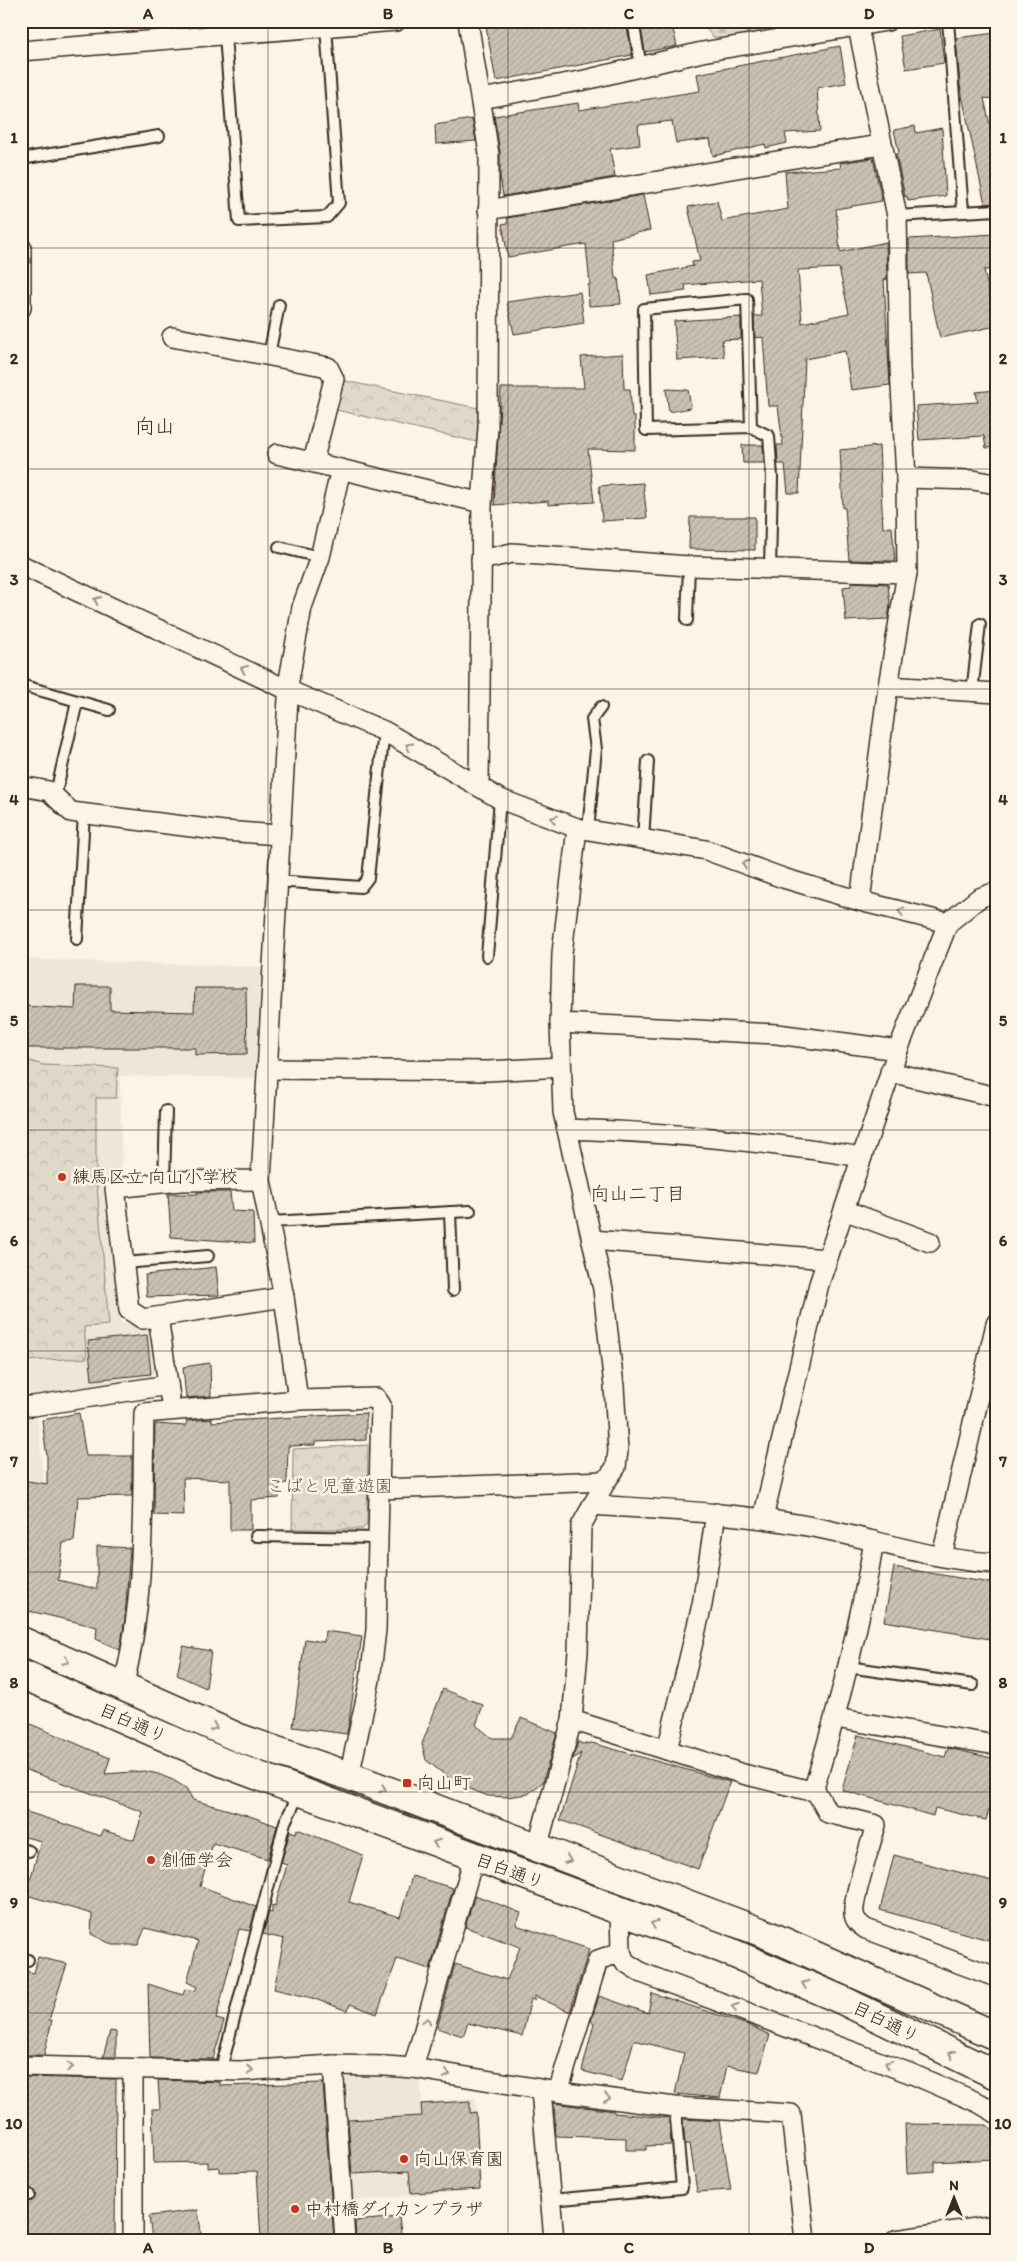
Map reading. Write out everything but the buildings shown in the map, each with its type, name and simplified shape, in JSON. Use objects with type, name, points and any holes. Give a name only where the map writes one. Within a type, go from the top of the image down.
[{"type":"main road","name":"目白通り","points":[[21,1642],[239,1738],[349,1776],[766,1934],[996,2036]]},
{"type":"main road","name":"目白通り","points":[[22,1675],[224,1763],[723,1949],[842,2000],[996,2075]]},
{"type":"street","points":[[21,50],[396,21]]},
{"type":"street","points":[[468,21],[489,154],[488,428],[482,503],[479,786]]},
{"type":"street","points":[[481,99],[585,80],[702,52],[887,21]]},
{"type":"street","points":[[858,27],[897,216],[900,368],[906,478],[907,573],[888,686],[860,901]]},
{"type":"street","points":[[488,210],[882,145]]},
{"type":"street","points":[[21,247],[21,308]]},
{"type":"street","points":[[172,337],[328,367],[334,379],[313,462]]},
{"type":"street","points":[[277,454],[482,503]]},
{"type":"street","points":[[298,1400],[284,1297],[261,1180],[288,690],[302,607],[320,557],[341,469]]},
{"type":"street","points":[[906,478],[973,480],[996,484]]},
{"type":"street","points":[[481,560],[512,553],[690,566],[907,573]]},
{"type":"street","points":[[21,565],[288,690],[384,731],[500,799],[583,829],[706,850],[784,878],[860,901],[948,923]]},
{"type":"street","points":[[888,686],[996,693]]},
{"type":"street","points":[[21,786],[49,791],[71,812],[224,831],[279,835]]},
{"type":"street","points":[[537,1848],[572,1720],[578,1652],[581,1526],[616,1467],[618,1451],[614,1386],[604,1289],[563,1112],[560,1023],[562,952],[583,829]]},
{"type":"street","points":[[762,1518],[819,1284],[898,1050],[948,923],[979,898],[996,892]]},
{"type":"street","points":[[560,1023],[777,1034],[898,1050]]},
{"type":"street","points":[[267,1069],[487,1071],[561,1067]]},
{"type":"street","points":[[890,1072],[996,1097]]},
{"type":"street","points":[[567,1129],[669,1133],[787,1144],[862,1157]]},
{"type":"street","points":[[261,1180],[164,1183],[115,1188],[129,1310],[143,1319],[284,1297]]},
{"type":"street","points":[[844,1210],[930,1242]]},
{"type":"street","points":[[592,1240],[827,1259]]},
{"type":"street","points":[[158,1317],[173,1411]]},
{"type":"street","points":[[942,1556],[996,1324]]},
{"type":"street","points":[[21,1406],[33,1406],[168,1385]]},
{"type":"street","points":[[123,1687],[130,1663],[141,1575],[144,1413],[298,1400],[376,1398],[381,1405],[376,1630],[370,1680],[349,1776]]},
{"type":"street","points":[[380,1489],[606,1481]]},
{"type":"street","points":[[592,1506],[716,1513],[762,1518],[818,1528],[965,1562],[996,1563]]},
{"type":"street","points":[[667,1750],[702,1605],[716,1513]]},
{"type":"street","points":[[874,1541],[863,1607],[835,1718],[814,1788],[828,1813],[876,1825],[854,1905],[855,1919],[860,1925],[866,1929],[996,1977]]},
{"type":"street","points":[[835,1718],[996,1744]]},
{"type":"street","points":[[572,1720],[743,1774],[807,1790],[814,1788]]},
{"type":"street","points":[[414,2068],[474,1857]]},
{"type":"street","points":[[620,1911],[620,1952],[625,1962],[642,1973],[886,2064],[979,2103],[996,2113]]},
{"type":"street","points":[[554,2240],[551,2200],[549,2091],[598,1960],[620,1952]]},
{"type":"street","points":[[333,2065],[345,2240]]},
{"type":"street","points":[[21,2066],[221,2069],[241,2071],[333,2065],[414,2068],[549,2091],[675,2107],[791,2114],[804,2240]]},
{"type":"street","points":[[133,2069],[133,2240]]},
{"type":"street","points":[[896,2240],[996,2225]]},
{"type":"lane","points":[[633,21],[641,67]]},
{"type":"lane","points":[[948,21],[963,211]]},
{"type":"lane","points":[[226,35],[239,221],[327,217],[339,203],[326,27]]},
{"type":"lane","points":[[21,159],[159,136]]},
{"type":"lane","points":[[897,216],[996,210]]},
{"type":"lane","points":[[751,427],[747,299],[644,309],[646,430],[751,427],[769,436],[772,477],[770,569]]},
{"type":"lane","points":[[269,355],[279,305]]},
{"type":"lane","points":[[279,547],[320,557]]},
{"type":"lane","points":[[687,620],[690,566]]},
{"type":"lane","points":[[972,692],[980,624]]},
{"type":"lane","points":[[21,685],[108,710]]},
{"type":"lane","points":[[55,797],[77,702]]},
{"type":"lane","points":[[583,829],[596,749],[592,720],[601,707]]},
{"type":"lane","points":[[276,881],[361,887],[368,878],[384,731]]},
{"type":"lane","points":[[643,840],[648,761]]},
{"type":"lane","points":[[487,956],[500,799]]},
{"type":"lane","points":[[77,940],[84,814]]},
{"type":"lane","points":[[164,1183],[166,1110]]},
{"type":"lane","points":[[270,1222],[470,1211]]},
{"type":"lane","points":[[450,1212],[453,1290]]},
{"type":"lane","points":[[124,1263],[208,1256]]},
{"type":"lane","points":[[256,1536],[379,1538]]},
{"type":"lane","points":[[848,1667],[974,1685]]},
{"type":"lane","points":[[221,2069],[285,1822],[300,1791]]},
{"type":"lane","points":[[551,2200],[682,2188],[675,2107]]},
{"type":"shaded area","name":"練馬区立 向山小学校","points":[[21,959],[261,967],[255,1078],[120,1076],[122,1178],[102,1177],[120,1322],[145,1328],[151,1334],[156,1370],[148,1381],[21,1397]]},
{"type":"shaded area","points":[[37,1414],[44,1483],[34,1616],[21,1610],[21,1415]]},
{"type":"shaded area","points":[[350,2074],[410,2075],[420,2079],[422,2102],[476,2098],[481,2190],[351,2201],[341,2084]]},
{"type":"green space","points":[[699,21],[780,21],[790,30],[747,42],[713,37]]},
{"type":"green space","points":[[340,380],[478,408],[477,442],[332,409]]},
{"type":"green space","points":[[21,1058],[43,1065],[118,1068],[116,1098],[96,1098],[96,1175],[109,1325],[84,1327],[87,1358],[21,1361]]},
{"type":"green space","name":"こばと児童遊園","points":[[368,1445],[367,1524],[363,1529],[292,1529],[293,1449]]},
{"type":"place","name":"練馬区立 向山小学校","points":[[62,1177]]},
{"type":"place","name":"向山町","points":[[407,1783]]},
{"type":"place","name":"創価学会","points":[[151,1860]]},
{"type":"place","name":"向山保育園","points":[[404,2159]]},
{"type":"place","name":"中村橋ダイカンプラザ","points":[[295,2209]]},
{"type":"district","name":"向山","points":[[155,426]]},
{"type":"district","name":"向山二丁目","points":[[638,1193]]}]
